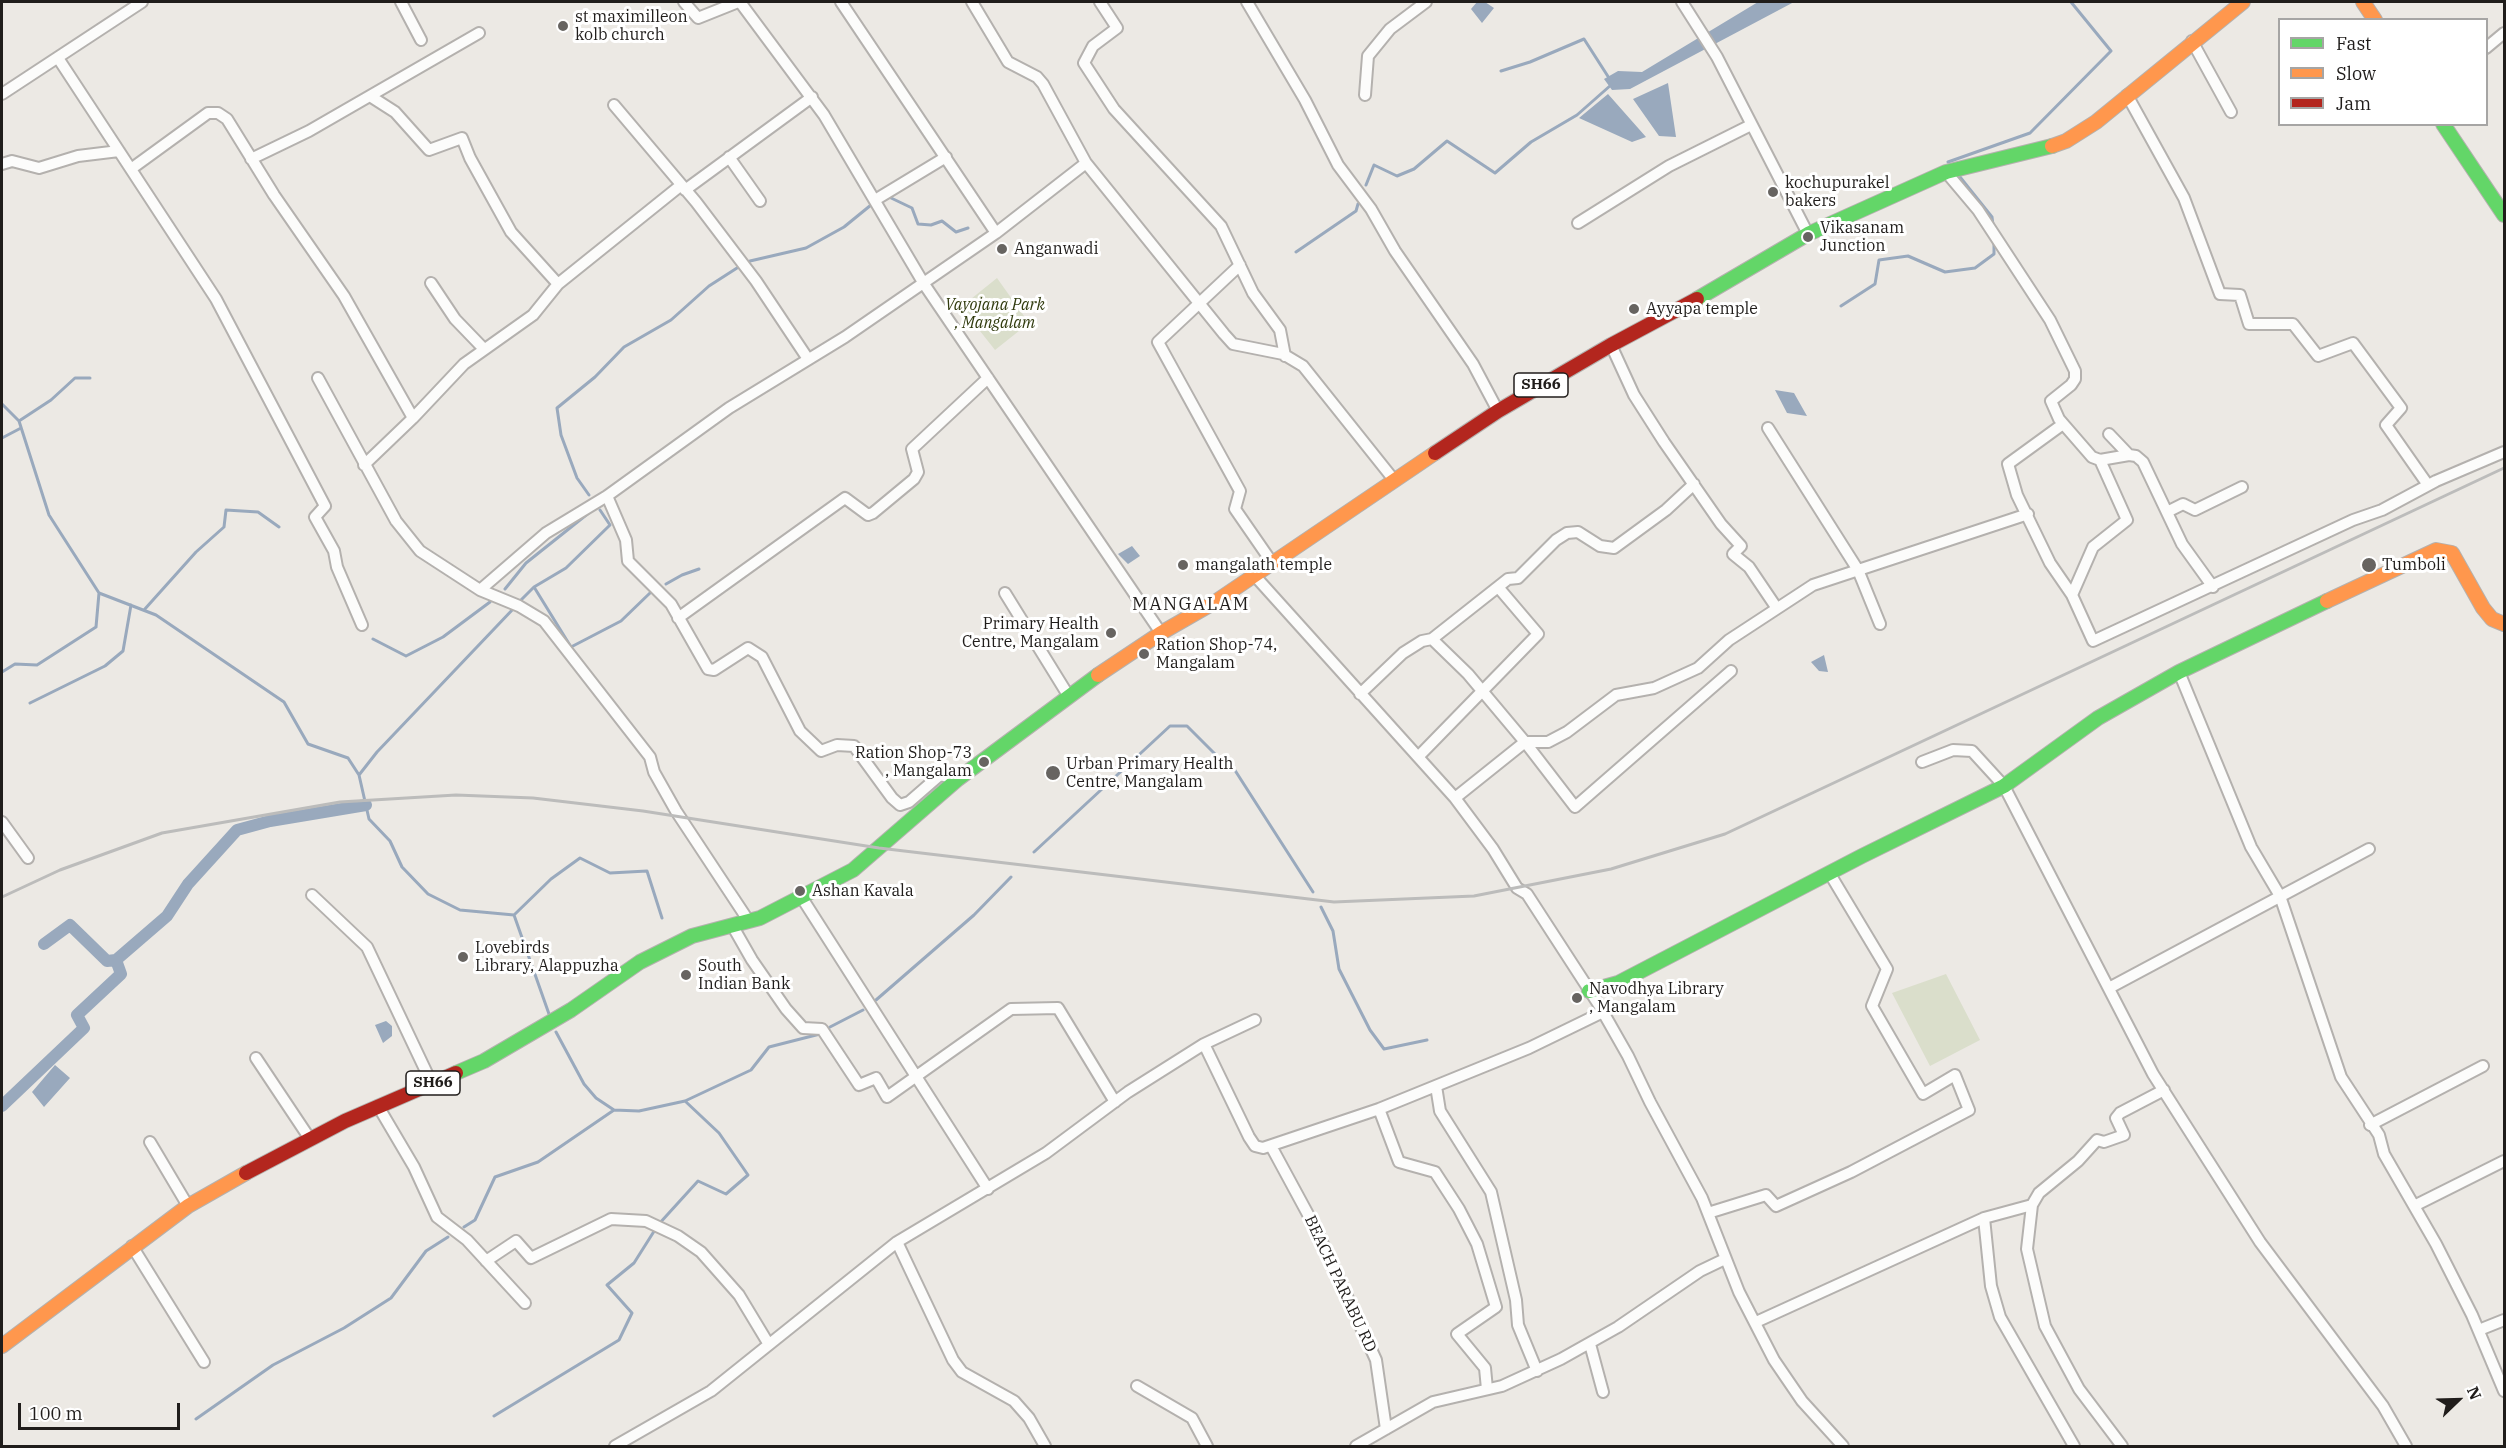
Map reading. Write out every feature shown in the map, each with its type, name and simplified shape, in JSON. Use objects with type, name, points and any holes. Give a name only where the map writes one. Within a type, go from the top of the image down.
[{"type":"main road","name":"SH66","points":[[2,1346],[188,1206],[310,1139],[378,1106],[484,1061],[572,1010],[640,962],[692,936],[760,918],[853,870],[958,779],[1068,694],[1161,633],[1255,576],[1498,411],[1611,345],[1679,310],[1808,234],[1946,172],[2036,151],[2066,141],[2096,122],[2192,41],[2243,2]]},
{"type":"main road","points":[[2363,2],[2374,18]]},
{"type":"main road","points":[[2444,126],[2505,215]]},
{"type":"main road","points":[[1589,992],[1634,975],[2004,786],[2098,718],[2179,672],[2273,625],[2436,550],[2452,553],[2483,608],[2492,619],[2505,624]]},
{"type":"street","points":[[2,94],[142,2]]},
{"type":"street","points":[[401,2],[421,40]]},
{"type":"street","points":[[684,2],[698,18],[739,2],[812,97],[924,284],[1161,633]]},
{"type":"street","points":[[841,2],[996,233]]},
{"type":"street","points":[[972,2],[1008,62],[1044,84],[1086,163],[1181,279],[1199,306],[1233,344],[1285,356],[1303,366],[1394,480]]},
{"type":"street","points":[[1100,2],[1117,28],[1093,46],[1084,63],[1114,109],[1221,226],[1253,293],[1280,330],[1285,356]]},
{"type":"street","points":[[1247,2],[1305,100],[1338,165],[1371,209],[1395,251],[1473,364],[1498,411]]},
{"type":"street","points":[[1365,95],[1368,56],[1390,29],[1426,2]]},
{"type":"street","points":[[1682,2],[1717,57],[1808,234]]},
{"type":"street","points":[[251,159],[309,131],[479,33]]},
{"type":"street","points":[[2488,47],[2505,33]]},
{"type":"street","points":[[2192,41],[2231,112]]},
{"type":"street","points":[[58,58],[216,299],[325,506],[315,517],[334,551],[337,567],[362,625]]},
{"type":"street","points":[[2127,95],[2184,198],[2220,294],[2240,295],[2249,324],[2293,324],[2318,356],[2353,343],[2401,408],[2386,425],[2428,485]]},
{"type":"street","points":[[370,96],[395,112],[429,150],[462,138],[470,158],[511,232],[558,285]]},
{"type":"street","points":[[364,465],[457,371],[483,348],[533,315],[558,285],[682,188],[812,97]]},
{"type":"street","points":[[614,105],[756,280],[808,359]]},
{"type":"street","points":[[131,169],[208,113],[218,113],[227,119],[251,159],[344,296],[413,418]]},
{"type":"street","points":[[1578,223],[1669,166],[1751,125]]},
{"type":"street","points":[[2,164],[12,161],[39,168],[78,156],[119,151]]},
{"type":"street","points":[[729,157],[760,201]]},
{"type":"street","points":[[874,200],[946,157]]},
{"type":"street","points":[[480,590],[546,533],[607,496],[729,408],[924,284],[996,233],[1086,163]]},
{"type":"street","points":[[1946,172],[1987,223],[2050,320],[2075,370],[2075,380],[2051,401],[2063,424],[2085,452],[2100,460],[2127,520],[2093,548],[2072,595]]},
{"type":"street","points":[[1240,265],[1199,306],[1158,342],[1240,491],[1235,509],[1273,564]]},
{"type":"street","points":[[431,284],[454,319],[483,348]]},
{"type":"street","points":[[1611,345],[1634,395],[1721,524],[1742,546],[1733,554],[1749,567],[1776,607]]},
{"type":"street","points":[[318,378],[396,521],[420,551],[480,590],[508,599],[544,621],[650,757],[654,772],[676,811],[748,921]]},
{"type":"street","points":[[678,618],[845,498],[868,514],[873,513],[914,479],[918,472],[912,449],[988,378]]},
{"type":"street","points":[[2063,424],[2008,464],[2017,495],[2050,563],[2072,595],[2093,641],[2353,520],[2382,510],[2428,485],[2505,452]]},
{"type":"street","points":[[1768,428],[1858,570],[1880,624]]},
{"type":"street","points":[[2109,434],[2129,454],[2143,462],[2195,566],[2213,587]]},
{"type":"street","points":[[2100,460],[2129,454]]},
{"type":"street","points":[[1360,694],[1402,653],[1422,640],[1432,639],[1508,579],[1518,578],[1556,540],[1567,534],[1578,532],[1600,546],[1614,548],[1666,510],[1694,484]]},
{"type":"street","points":[[2167,512],[2183,504],[2195,510],[2242,487]]},
{"type":"street","points":[[607,496],[626,540],[628,561],[663,593],[708,669],[714,670],[748,648],[762,657],[800,731],[821,751],[837,745],[854,746],[873,774],[900,806],[909,802],[940,775],[958,779]]},
{"type":"street","points":[[1455,798],[1525,742],[1548,742],[1567,732],[1616,695],[1654,688],[1676,680],[1698,668],[1730,640],[1772,614],[1776,607],[1813,585],[2028,514]]},
{"type":"street","points":[[1255,576],[1455,798],[1493,849],[1517,888],[1527,894],[1603,1012],[1628,1056],[1708,1213],[1739,1292],[1785,1377],[1843,1446]]},
{"type":"street","points":[[1418,757],[1538,634],[1498,587]]},
{"type":"street","points":[[1005,594],[1068,694]]},
{"type":"street","points":[[1432,639],[1441,645],[1482,691],[1575,807],[1731,671]]},
{"type":"street","points":[[2179,672],[2251,847],[2280,896],[2334,1060],[2370,1125],[2379,1135],[2384,1154],[2436,1244],[2479,1330],[2505,1391]]},
{"type":"street","points":[[1922,762],[1953,750],[1972,751],[2004,786],[2164,1090],[2260,1242],[2383,1406],[2406,1446]]},
{"type":"street","points":[[2,822],[28,858]]},
{"type":"street","points":[[2109,988],[2369,849]]},
{"type":"street","points":[[1708,1213],[1766,1195],[1776,1206],[1851,1172],[1969,1110],[1955,1075],[1923,1094],[1872,1006],[1887,969],[1830,874]]},
{"type":"street","points":[[312,895],[367,946],[432,1084]]},
{"type":"street","points":[[802,898],[988,1189]]},
{"type":"street","points":[[732,925],[752,960],[786,1009],[803,1028],[822,1029],[859,1085],[876,1078],[887,1097],[1011,1009],[1058,1008],[1115,1102]]},
{"type":"street","points":[[1204,1044],[1249,1137],[1255,1146],[1263,1148],[1379,1109],[1529,1048],[1603,1012]]},
{"type":"street","points":[[615,1446],[711,1391],[768,1343],[897,1242],[1046,1153],[1115,1102],[1204,1044],[1255,1020]]},
{"type":"street","points":[[256,1058],[310,1139]]},
{"type":"street","points":[[2370,1125],[2483,1066]]},
{"type":"street","points":[[1436,1086],[1440,1111],[1491,1191],[1516,1300],[1518,1325],[1537,1371]]},
{"type":"street","points":[[2122,1446],[2079,1389],[2045,1326],[2028,1249],[2032,1205],[2039,1193],[2078,1161],[2097,1140],[2104,1142],[2124,1135],[2116,1118],[2120,1113],[2135,1103],[2164,1090]]},
{"type":"street","points":[[378,1106],[414,1167],[437,1216],[463,1236],[525,1303]]},
{"type":"street","points":[[1379,1109],[1400,1162],[1435,1172],[1459,1209],[1477,1244],[1496,1307],[1457,1334],[1485,1368],[1486,1389]]},
{"type":"street","points":[[150,1142],[188,1206]]},
{"type":"street","name":"BEACH PARABU RD","points":[[1271,1146],[1317,1231],[1376,1360],[1386,1429]]},
{"type":"street","points":[[2414,1206],[2505,1161]]},
{"type":"street","points":[[1756,1322],[1984,1218],[2032,1205]]},
{"type":"street","points":[[1984,1218],[1991,1286],[2000,1317],[2074,1446]]},
{"type":"street","points":[[486,1261],[516,1241],[531,1258],[611,1219],[646,1221],[678,1236],[701,1252],[739,1295],[768,1343]]},
{"type":"street","points":[[897,1242],[952,1360],[962,1372],[1014,1401],[1029,1418],[1045,1446]]},
{"type":"street","points":[[132,1246],[204,1362]]},
{"type":"street","points":[[1356,1446],[1440,1399],[1502,1386],[1537,1371],[1590,1344],[1645,1310],[1700,1271],[1725,1259]]},
{"type":"street","points":[[2479,1330],[2505,1320]]},
{"type":"street","points":[[1590,1344],[1603,1392]]},
{"type":"street","points":[[1137,1386],[1192,1418],[1207,1446]]},
{"type":"green space","name":"Vayojana Park , Mangalam","points":[[997,278],[1029,323],[995,350],[961,307]]},
{"type":"green space","points":[[1946,974],[1980,1040],[1930,1066],[1892,993]]},
{"type":"water","points":[[1477,2],[1485,2],[1494,8],[1482,23],[1471,9]]},
{"type":"water","points":[[1758,2],[1794,2],[1630,89],[1612,90],[1604,79],[1618,71],[1642,72]]},
{"type":"water","points":[[1668,83],[1676,137],[1659,136],[1633,99]]},
{"type":"water","points":[[1608,94],[1646,137],[1632,142],[1579,118]]},
{"type":"water","points":[[1775,390],[1794,393],[1807,416],[1787,413]]},
{"type":"water","points":[[1132,546],[1140,556],[1128,564],[1118,554]]},
{"type":"water","points":[[1824,655],[1828,672],[1819,671],[1811,662]]},
{"type":"water","points":[[386,1021],[392,1026],[392,1036],[383,1043],[375,1025]]},
{"type":"water","points":[[55,1065],[70,1078],[44,1107],[32,1092]]},
{"type":"waterway","points":[[1948,162],[2030,133],[2111,51],[2071,2]]},
{"type":"waterway","points":[[1501,71],[1530,62],[1584,39],[1609,78]]},
{"type":"waterway","points":[[1366,185],[1374,165],[1397,176],[1414,169],[1447,141],[1495,173],[1531,142],[1577,115],[1611,85]]},
{"type":"waterway","points":[[1960,177],[1992,217],[1993,225]]},
{"type":"waterway","points":[[889,197],[912,208],[918,224],[931,225],[942,221],[956,232],[968,228]]},
{"type":"waterway","points":[[1296,252],[1356,211],[1358,204]]},
{"type":"waterway","points":[[750,261],[806,248],[844,227],[871,205]]},
{"type":"waterway","points":[[1841,306],[1875,284],[1879,260],[1908,256],[1945,272],[1975,268],[1994,254],[1994,240]]},
{"type":"waterway","points":[[589,495],[577,478],[561,435],[557,408],[595,377],[624,347],[671,320],[709,286],[737,268]]},
{"type":"waterway","points":[[19,421],[51,400],[75,378],[90,378]]},
{"type":"waterway","points":[[2,404],[19,421],[49,515],[99,593],[156,615],[284,702],[308,744],[348,758],[359,775],[369,819],[390,841],[402,867],[428,894],[460,910],[514,915],[549,1014]]},
{"type":"waterway","points":[[2,438],[21,428]]},
{"type":"waterway","points":[[144,610],[196,552],[224,527],[226,510],[258,512],[279,527]]},
{"type":"waterway","points":[[519,602],[534,587],[566,568],[610,525],[600,510]]},
{"type":"waterway","points":[[505,589],[526,563],[590,512]]},
{"type":"waterway","points":[[666,584],[699,569]]},
{"type":"waterway","points":[[534,587],[571,647],[621,621],[650,593]]},
{"type":"waterway","points":[[2,672],[15,664],[37,665],[96,627],[99,593]]},
{"type":"waterway","points":[[373,639],[406,656],[443,637],[490,602]]},
{"type":"waterway","points":[[30,703],[105,666],[123,651],[131,605]]},
{"type":"waterway","points":[[359,775],[377,752],[515,607]]},
{"type":"waterway","points":[[1034,852],[1170,726],[1187,726],[1217,756],[1229,761],[1313,892]]},
{"type":"waterway","points":[[2,1106],[84,1028],[77,1015],[121,974],[116,960],[167,916],[188,884],[237,830],[270,821],[366,805]]},
{"type":"waterway","points":[[514,915],[551,879],[580,858],[610,873],[647,871],[662,918]]},
{"type":"waterway","points":[[876,1000],[974,915],[1011,877]]},
{"type":"waterway","points":[[1321,907],[1333,931],[1339,969],[1370,1030],[1384,1049],[1427,1040]]},
{"type":"waterway","points":[[44,944],[70,925],[107,961],[116,960]]},
{"type":"waterway","points":[[830,1027],[863,1010]]},
{"type":"waterway","points":[[556,1032],[584,1084],[596,1098],[614,1110],[639,1111],[685,1101],[751,1070],[769,1047],[820,1034]]},
{"type":"waterway","points":[[494,1416],[619,1340],[632,1313],[607,1285],[634,1263],[658,1225],[698,1181],[726,1194],[748,1175],[719,1133],[685,1101]]},
{"type":"waterway","points":[[464,1227],[475,1220],[495,1177],[538,1162],[614,1110]]},
{"type":"waterway","points":[[196,1419],[273,1365],[344,1328],[391,1298],[426,1251],[448,1237]]},
{"type":"railway","points":[[2,897],[60,870],[162,833],[340,802],[456,795],[533,798],[643,811],[879,848],[1334,902],[1474,896],[1611,869],[1725,834],[2504,468]]},
{"type":"traffic: fast","points":[[2444,126],[2504,215]]},
{"type":"traffic: fast","points":[[1697,299],[1808,234],[1946,172],[2052,146]]},
{"type":"traffic: fast","points":[[1589,991],[1618,983],[1862,856],[2004,786],[2098,718],[2179,672],[2327,601]]},
{"type":"traffic: fast","points":[[456,1073],[484,1061],[571,1010],[640,962],[692,936],[760,918],[853,870],[958,779],[1098,675]]},
{"type":"traffic: slow","points":[[2052,146],[2066,141],[2096,122],[2243,2]]},
{"type":"traffic: slow","points":[[2363,2],[2374,18]]},
{"type":"traffic: slow","points":[[1098,675],[1161,633],[1215,602],[1435,453]]},
{"type":"traffic: slow","points":[[2327,601],[2436,550],[2452,553],[2483,608],[2492,619],[2504,624]]},
{"type":"traffic: slow","points":[[2,1346],[188,1206],[246,1173]]},
{"type":"traffic: jam","points":[[1435,453],[1498,411],[1611,345],[1697,299]]},
{"type":"traffic: jam","points":[[246,1173],[345,1121],[456,1073]]},
{"type":"place","name":"st maximilleon kolb church","points":[[563,26]]},
{"type":"place","name":"kochupurakel bakers","points":[[1773,192]]},
{"type":"place","name":"Vikasanam Junction","points":[[1808,237]]},
{"type":"place","name":"Anganwadi","points":[[1002,249]]},
{"type":"place","name":"Ayyapa temple","points":[[1634,309]]},
{"type":"place","name":"mangalath temple","points":[[1183,565]]},
{"type":"place","name":"Tumboli","points":[[2369,565]]},
{"type":"place","name":"Primary Health Centre, Mangalam","points":[[1111,633]]},
{"type":"place","name":"Ration Shop-74, Mangalam","points":[[1144,654]]},
{"type":"place","name":"Ration Shop-73 , Mangalam","points":[[984,762]]},
{"type":"place","name":"Urban Primary Health Centre, Mangalam","points":[[1053,773]]},
{"type":"place","name":"Ashan Kavala","points":[[800,891]]},
{"type":"place","name":"Lovebirds Library, Alappuzha","points":[[463,957]]},
{"type":"place","name":"South Indian Bank","points":[[686,975]]},
{"type":"place","name":"Navodhya Library , Mangalam","points":[[1577,998]]},
{"type":"district","name":"MANGALAM","points":[[1191,605]]}]
